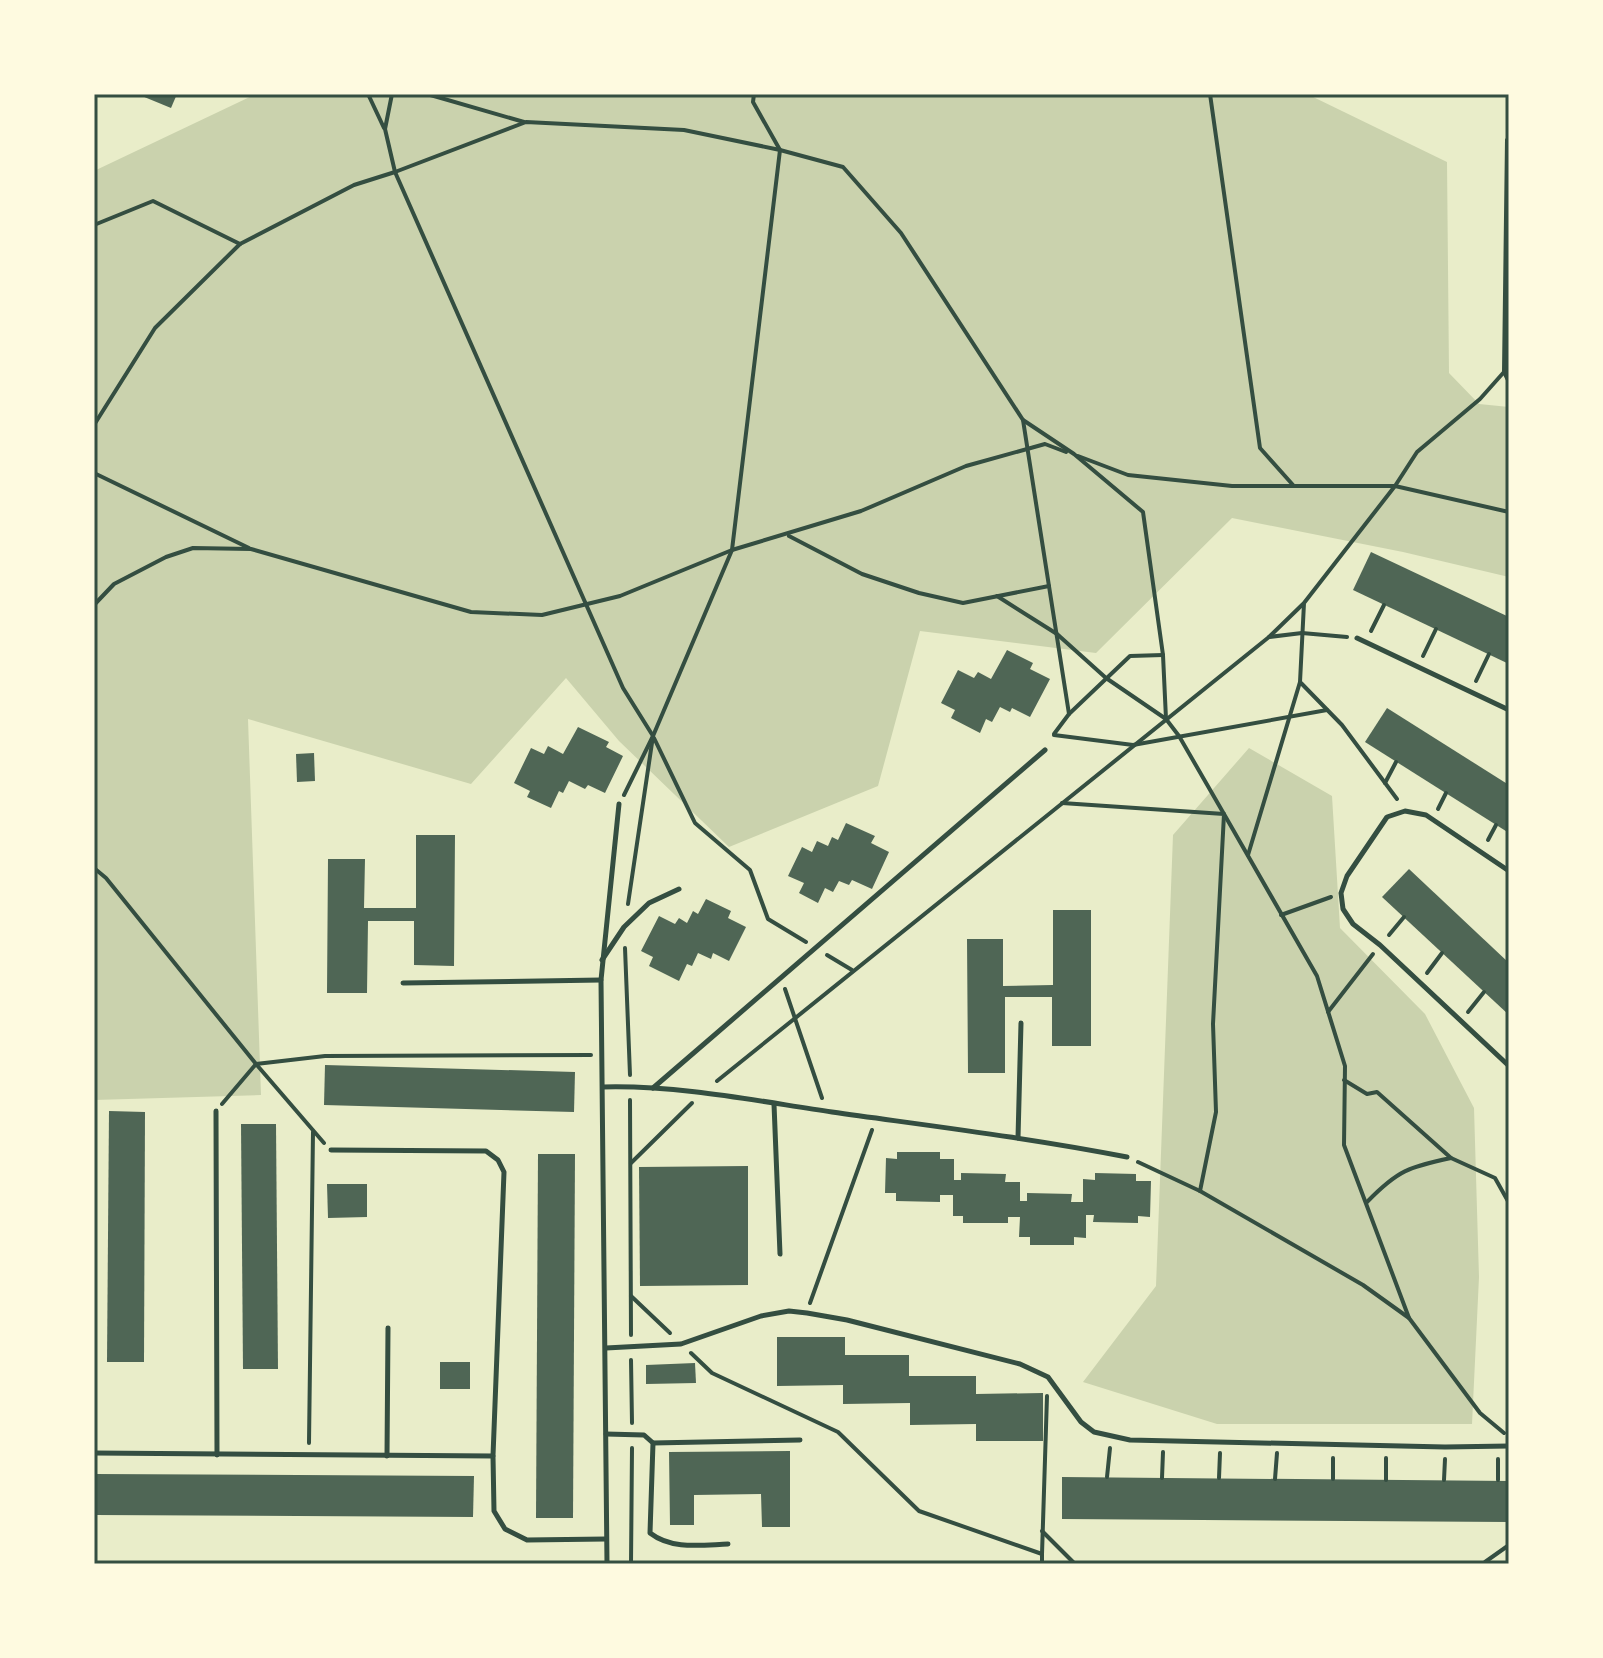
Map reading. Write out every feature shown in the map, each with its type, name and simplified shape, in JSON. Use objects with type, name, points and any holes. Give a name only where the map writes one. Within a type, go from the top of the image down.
[{"type":"lane","points":[[1357,638],[1509,710]]},
{"type":"lane","points":[[652,1089],[1045,750]]},
{"type":"lane","points":[[607,1564],[601,980],[619,804]]},
{"type":"lane","points":[[1509,871],[1426,815],[1405,811],[1387,817],[1347,876],[1341,893],[1343,909],[1353,924],[1380,945],[1509,1066]]},
{"type":"lane","points":[[602,961],[624,927],[649,903],[679,889]]},
{"type":"lane","points":[[403,983],[601,980]]},
{"type":"lane","points":[[1018,1139],[1021,1023]]},
{"type":"lane","points":[[603,1087],[702,1093],[1127,1157]]},
{"type":"lane","points":[[774,1104],[780,1254]]},
{"type":"lane","points":[[216,1111],[217,1455]]},
{"type":"lane","points":[[331,1150],[486,1151],[498,1160],[504,1172],[493,1456],[494,1511],[505,1529],[527,1540],[606,1539]]},
{"type":"lane","points":[[606,1348],[681,1344],[761,1316],[789,1311],[847,1320],[1020,1364],[1048,1377],[1081,1422],[1094,1432],[1130,1440],[1509,1446]]},
{"type":"lane","points":[[387,1456],[388,1328]]},
{"type":"lane","points":[[606,1434],[644,1435],[653,1443],[800,1440]]},
{"type":"lane","points":[[653,1443],[650,1533],[661,1542],[681,1545],[728,1544]]},
{"type":"lane","points":[[94,1453],[493,1456]]},
{"type":"path","points":[[368,94],[385,129],[395,172],[623,688],[653,736],[695,823],[750,870],[768,919],[852,970]]},
{"type":"path","points":[[385,129],[392,94]]},
{"type":"path","points":[[427,94],[526,122],[684,130],[843,167],[901,233],[1023,420],[1074,454],[1143,512],[1163,655],[1166,719]]},
{"type":"path","points":[[619,804],[653,736],[732,550],[780,150],[753,102],[754,94]]},
{"type":"path","points":[[1210,94],[1260,448],[1293,485]]},
{"type":"path","points":[[94,425],[155,328],[240,244],[354,185],[526,122]]},
{"type":"path","points":[[1509,138],[1504,372],[1509,382]]},
{"type":"path","points":[[94,225],[153,201],[240,244]]},
{"type":"path","points":[[631,1163],[702,1093],[794,1017],[1269,637],[1304,603],[1395,486],[1417,452],[1480,399],[1504,372]]},
{"type":"path","points":[[1023,420],[1069,714]]},
{"type":"path","points":[[94,473],[251,549],[471,612],[542,615],[620,596],[732,550],[861,511],[966,466],[1045,444],[1128,475],[1232,486],[1395,486],[1509,512]]},
{"type":"path","points":[[787,535],[862,574],[919,593],[963,603],[1049,586]]},
{"type":"path","points":[[94,605],[114,584],[166,557],[193,548],[251,549]]},
{"type":"path","points":[[997,596],[1057,634],[1106,678],[1166,719],[1179,736],[1317,976],[1345,1066],[1344,1145],[1409,1318],[1480,1413],[1509,1438]]},
{"type":"path","points":[[1248,856],[1300,682],[1304,603]]},
{"type":"path","points":[[1365,642],[1384,605]]},
{"type":"path","points":[[1418,667],[1436,629]]},
{"type":"path","points":[[1269,637],[1302,633],[1357,638]]},
{"type":"path","points":[[1471,692],[1489,654]]},
{"type":"path","points":[[1045,750],[1069,714],[1130,656],[1163,655]]},
{"type":"path","points":[[1300,682],[1342,725],[1405,811]]},
{"type":"path","points":[[1054,735],[1133,745],[1327,710]]},
{"type":"path","points":[[631,1564],[631,1163],[624,927],[653,736]]},
{"type":"path","points":[[1385,783],[1396,762]]},
{"type":"path","points":[[1061,803],[1224,814]]},
{"type":"path","points":[[1200,1191],[1216,1112],[1213,1024],[1224,814]]},
{"type":"path","points":[[1481,852],[1496,825]]},
{"type":"path","points":[[94,868],[106,878],[256,1064],[331,1150]]},
{"type":"path","points":[[1281,915],[1341,893]]},
{"type":"path","points":[[1328,1012],[1404,917]]},
{"type":"path","points":[[1420,982],[1442,953]]},
{"type":"path","points":[[781,978],[827,1111]]},
{"type":"path","points":[[1460,1020],[1484,992]]},
{"type":"path","points":[[216,1111],[256,1064],[325,1056],[602,1055]]},
{"type":"path","points":[[1344,1080],[1367,1094],[1377,1092],[1451,1158],[1495,1178],[1509,1203]]},
{"type":"path","points":[[807,1313],[876,1118]]},
{"type":"path","points":[[309,1456],[313,1129]]},
{"type":"path","points":[[1127,1157],[1200,1191],[1363,1285],[1409,1318]]},
{"type":"path","points":[[1367,1202],[1389,1179],[1408,1168],[1451,1158]]},
{"type":"path","points":[[631,1296],[712,1373],[838,1432],[919,1511],[1042,1554]]},
{"type":"path","points":[[1042,1564],[1048,1377]]},
{"type":"path","points":[[1107,1477],[1112,1436]]},
{"type":"path","points":[[1162,1478],[1163,1441]]},
{"type":"path","points":[[1219,1478],[1221,1442]]},
{"type":"path","points":[[1275,1479],[1277,1444]]},
{"type":"path","points":[[1333,1445],[1333,1479]]},
{"type":"path","points":[[1386,1446],[1386,1480]]},
{"type":"path","points":[[1498,1446],[1498,1480]]},
{"type":"path","points":[[1444,1480],[1445,1447]]},
{"type":"path","points":[[1042,1531],[1075,1564]]},
{"type":"path","points":[[1447,1564],[1484,1564],[1509,1545]]},
{"type":"path","points":[[94,1563],[773,1564]]},
{"type":"green space","points":[[256,94],[1307,94],[1447,162],[1449,373],[1479,404],[1509,407],[1509,577],[1232,518],[1096,653],[920,631],[878,786],[729,847],[619,741],[566,678],[471,784],[248,719],[261,1095],[94,1100],[94,171]]},
{"type":"green space","points":[[1249,748],[1332,796],[1340,928],[1425,1014],[1474,1108],[1479,1277],[1472,1424],[1217,1424],[1083,1382],[1156,1286],[1173,835]]},
{"type":"building","points":[[137,94],[177,94],[171,108]]},
{"type":"building","points":[[1371,552],[1509,617],[1509,664],[1353,590]]},
{"type":"building","points":[[1007,650],[1033,663],[1030,669],[1050,679],[1030,717],[1012,708],[1010,712],[1000,707],[992,722],[986,719],[980,733],[951,718],[955,710],[941,703],[958,670],[974,678],[978,672],[991,679]]},
{"type":"building","points":[[1387,708],[1509,785],[1509,833],[1365,742]]},
{"type":"building","points":[[578,727],[609,742],[606,747],[623,756],[605,793],[588,785],[585,789],[569,781],[563,793],[559,791],[551,808],[527,797],[530,791],[514,783],[531,748],[544,754],[548,746],[563,754]]},
{"type":"building","points":[[314,753],[315,781],[297,782],[296,754]]},
{"type":"building","points":[[846,823],[875,836],[871,843],[889,852],[872,889],[852,880],[849,885],[839,881],[833,892],[825,888],[818,903],[799,893],[804,883],[788,876],[802,847],[812,852],[817,841],[828,846],[832,837],[838,840]]},
{"type":"building","points":[[416,835],[455,835],[454,966],[414,965],[414,921],[368,921],[367,993],[327,993],[328,859],[365,859],[364,908],[416,908]]},
{"type":"building","points":[[1409,869],[1509,963],[1509,1015],[1382,897]]},
{"type":"building","points":[[706,899],[731,911],[728,918],[746,927],[729,961],[713,953],[711,959],[698,953],[692,966],[687,964],[679,981],[649,966],[653,957],[641,951],[659,916],[675,924],[679,918],[687,923],[693,911],[698,914]]},
{"type":"building","points":[[1053,910],[1091,910],[1091,1046],[1052,1046],[1052,997],[1005,997],[1005,1073],[968,1073],[967,939],[1003,939],[1003,986],[1053,985]]},
{"type":"building","points":[[325,1065],[575,1072],[574,1112],[324,1105]]},
{"type":"building","points":[[109,1111],[145,1112],[144,1362],[107,1362]]},
{"type":"building","points":[[241,1124],[276,1124],[278,1369],[243,1369]]},
{"type":"building","points":[[897,1152],[940,1152],[940,1159],[954,1159],[954,1180],[961,1180],[961,1173],[1006,1174],[1005,1182],[1020,1182],[1020,1201],[1027,1201],[1027,1193],[1072,1194],[1071,1202],[1083,1202],[1083,1179],[1095,1180],[1095,1173],[1136,1174],[1136,1181],[1151,1181],[1150,1217],[1138,1216],[1138,1223],[1093,1222],[1094,1215],[1086,1215],[1086,1238],[1074,1237],[1074,1245],[1030,1245],[1030,1237],[1019,1237],[1020,1217],[1008,1217],[1008,1223],[963,1223],[963,1216],[953,1216],[953,1195],[940,1195],[940,1202],[896,1201],[896,1193],[885,1193],[886,1158],[897,1159]]},
{"type":"building","points":[[538,1154],[575,1154],[573,1518],[536,1518]]},
{"type":"building","points":[[748,1166],[748,1285],[640,1286],[639,1167]]},
{"type":"building","points":[[327,1184],[367,1184],[367,1217],[328,1218]]},
{"type":"building","points":[[777,1337],[845,1337],[845,1355],[909,1355],[909,1376],[976,1376],[976,1394],[1043,1393],[1043,1441],[976,1441],[976,1424],[910,1425],[910,1403],[843,1404],[843,1385],[777,1386]]},
{"type":"building","points":[[440,1362],[470,1362],[470,1389],[440,1389]]},
{"type":"building","points":[[695,1363],[696,1383],[646,1384],[646,1365]]},
{"type":"building","points":[[790,1451],[790,1527],[762,1527],[761,1494],[694,1495],[694,1525],[670,1525],[669,1452]]},
{"type":"building","points":[[94,1474],[474,1476],[473,1517],[94,1515]]},
{"type":"building","points":[[1062,1477],[1509,1481],[1509,1522],[1062,1519]]}]
